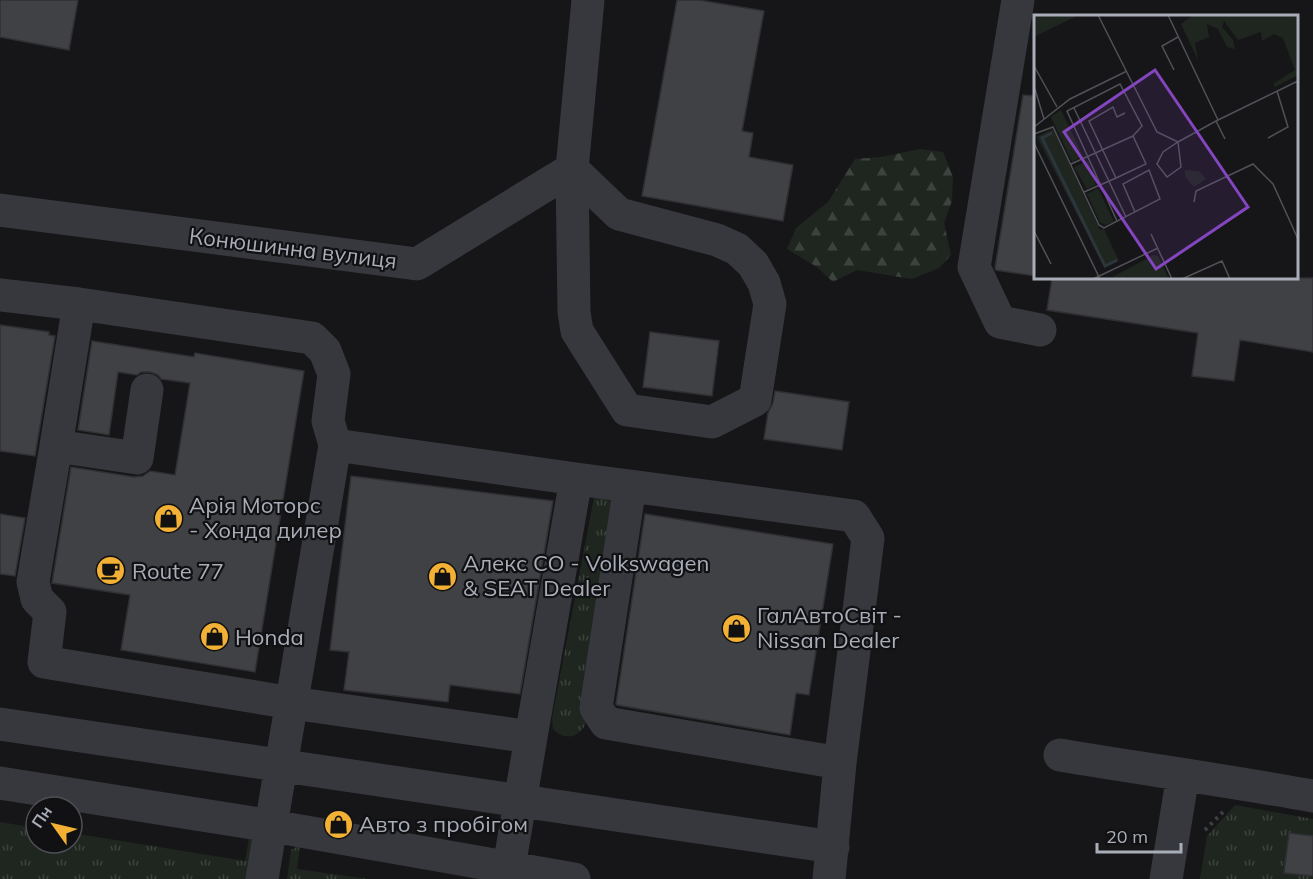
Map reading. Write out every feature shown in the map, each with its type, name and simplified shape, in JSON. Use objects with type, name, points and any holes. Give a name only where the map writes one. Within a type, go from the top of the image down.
[{"type":"street","points":[[572,169],[619,214],[717,240],[737,249],[753,264],[764,283],[770,304],[755,400],[712,422],[627,410],[577,331],[574,312],[572,169],[588,0]]},
{"type":"street","points":[[1018,0],[974,267],[1000,322],[1040,330]]},
{"type":"street","name":"Конюшинна вулиця","points":[[0,210],[417,264],[572,169]]},
{"type":"street","points":[[0,295],[79,304],[312,338],[325,351],[334,374],[328,421],[335,445],[262,879]]},
{"type":"street","points":[[79,304],[33,582],[37,599],[50,612],[44,662],[292,703],[531,738]]},
{"type":"street","points":[[56,446],[137,458],[147,390]]},
{"type":"street","points":[[335,445],[854,516],[868,538],[840,764],[829,879]]},
{"type":"street","points":[[508,873],[576,479]]},
{"type":"street","points":[[630,486],[596,708],[606,723],[840,764]]},
{"type":"street","points":[[0,724],[832,847]]},
{"type":"street","points":[[1060,755],[1313,796]]},
{"type":"street","points":[[1166,879],[1183,775]]},
{"type":"street","points":[[0,783],[272,826],[508,873],[574,879]]},
{"type":"path","points":[[1201,834],[1226,808]]},
{"type":"green space","points":[[920,149],[943,152],[953,177],[952,201],[944,223],[951,255],[939,268],[912,279],[857,270],[833,282],[817,267],[787,249],[796,228],[828,202],[855,159],[881,157]]},
{"type":"green space","points":[[595,492],[620,495],[585,725],[578,733],[566,736],[553,729],[552,718]]},
{"type":"green space","points":[[1235,805],[1313,819],[1313,879],[1200,879],[1207,836]]},
{"type":"green space","points":[[0,822],[24,826],[24,855],[84,855],[84,835],[245,861],[250,833],[257,847],[252,879],[0,879]]},
{"type":"green space","points":[[300,845],[297,869],[368,879],[287,879],[291,850]]},
{"type":"building","points":[[0,0],[78,0],[69,50],[0,37]]},
{"type":"building","points":[[677,0],[699,0],[764,11],[742,131],[753,133],[749,157],[793,165],[783,221],[642,196]]},
{"type":"building","points":[[1023,95],[1034,96],[1034,276],[995,268]]},
{"type":"building","points":[[1313,278],[1313,352],[1240,340],[1234,381],[1192,376],[1198,333],[1047,310],[1052,279]]},
{"type":"building","points":[[0,325],[49,332],[49,335],[55,336],[35,456],[0,451]]},
{"type":"building","points":[[650,332],[719,341],[712,396],[643,387]]},
{"type":"building","name":"Арія Моторс - Хонда дилер","points":[[92,341],[194,357],[195,353],[304,371],[255,672],[121,650],[130,595],[52,583],[71,467],[134,477],[143,476],[150,471],[175,475],[190,383],[161,379],[150,372],[141,372],[137,375],[118,372],[109,435],[78,430]]},
{"type":"building","points":[[775,391],[849,402],[842,450],[764,439],[768,413]]},
{"type":"building","name":"Алекс CO - Volkswagen & SEAT Dealer","points":[[351,476],[553,501],[520,694],[450,685],[448,702],[344,690],[349,652],[330,650]]},
{"type":"building","points":[[0,514],[25,518],[15,576],[0,574]]},
{"type":"building","points":[[645,514],[833,544],[809,695],[796,693],[790,735],[616,704]]},
{"type":"building","points":[[1289,833],[1313,836],[1313,876],[1284,873]]},
{"type":"place","name":"Арія Моторс - Хонда дилер","points":[[168,518]]},
{"type":"place","name":"Route 77","points":[[111,571]]},
{"type":"place","name":"Алекс CO - Volkswagen & SEAT Dealer","points":[[442,576]]},
{"type":"place","name":"ГалАвтоСвіт - Nissan Dealer","points":[[736,628]]},
{"type":"place","name":"Honda","points":[[214,637]]},
{"type":"place","name":"Авто з пробігом","points":[[338,824]]}]
